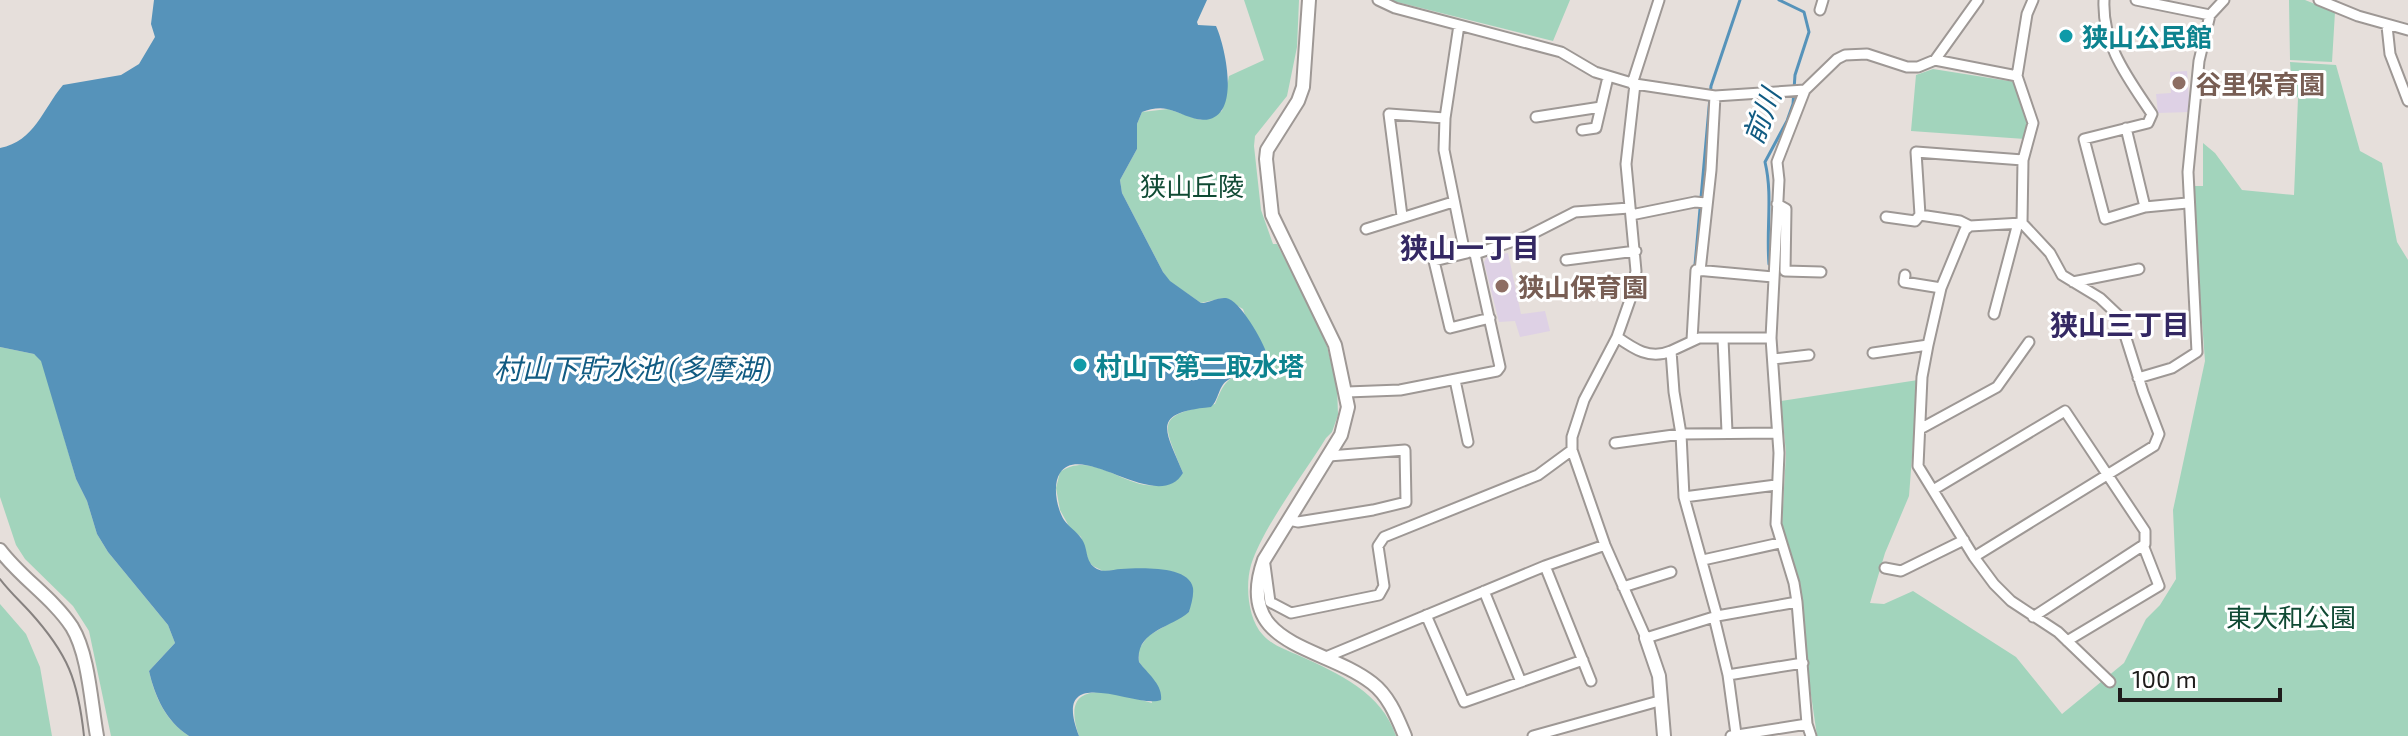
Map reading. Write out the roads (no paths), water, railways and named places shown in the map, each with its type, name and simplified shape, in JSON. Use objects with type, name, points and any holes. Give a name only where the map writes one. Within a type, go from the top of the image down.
[{"type":"street","points":[[1309,0],[1303,87],[1292,112],[1267,150],[1268,196],[1272,215],[1335,345],[1347,392],[1345,427],[1264,560],[1259,589],[1260,606],[1266,623],[1280,637],[1326,657],[1378,688],[1394,711],[1405,736]]},
{"type":"street","points":[[1378,0],[1395,8],[1561,52],[1595,72],[1633,84],[1712,95],[1797,91]]},
{"type":"street","points":[[1659,0],[1633,84],[1626,164],[1636,271],[1617,337],[1584,400],[1572,437],[1572,450],[1605,545],[1658,669],[1664,736]]},
{"type":"street","points":[[1811,736],[1807,724],[1794,583],[1776,524],[1779,453],[1771,338],[1779,180],[1777,162],[1797,91],[1845,55],[1867,54],[1907,67],[1918,67],[1935,60],[1978,0]]},
{"type":"street","points":[[1994,314],[2020,223],[2023,160],[2033,123],[2017,76],[2027,14],[2033,0]]},
{"type":"street","points":[[2104,0],[2105,27],[2110,45],[2120,67],[2152,114],[2148,123],[2084,139],[2105,219],[2145,207],[2187,203]]},
{"type":"street","points":[[2136,0],[2210,15]]},
{"type":"street","points":[[2138,378],[2172,368],[2197,352],[2187,203],[2188,172],[2199,61],[2210,15],[2224,0]]},
{"type":"street","points":[[2319,0],[2387,26],[2408,30]]},
{"type":"street","points":[[1347,392],[1400,390],[1497,371],[1500,367],[1490,318],[1471,254],[1462,243],[1445,165],[1445,118],[1459,25]]},
{"type":"street","points":[[2387,26],[2390,54],[2403,78],[2408,101]]},
{"type":"street","points":[[1935,60],[2017,76]]},
{"type":"street","points":[[1582,130],[1596,128],[1608,77]]},
{"type":"street","points":[[1700,271],[1701,203],[1712,95]]},
{"type":"street","points":[[1536,117],[1601,107]]},
{"type":"street","points":[[1402,216],[1389,114],[1445,118]]},
{"type":"street","points":[[2126,128],[2145,207]]},
{"type":"street","points":[[1886,217],[1915,221],[1920,215],[1916,152],[2023,160]]},
{"type":"street","points":[[1366,229],[1453,202]]},
{"type":"street","points":[[1490,318],[1450,328],[1434,261],[1471,254],[1526,237],[1575,212],[1630,211],[1701,203]]},
{"type":"street","points":[[1777,204],[1786,209],[1785,271],[1821,272]]},
{"type":"street","points":[[1920,215],[1960,221],[1970,226],[2020,223],[2050,253],[2062,275],[2100,298],[2119,316],[2159,434],[2154,446],[1974,557]]},
{"type":"street","points":[[1970,226],[1965,230],[1941,288],[1928,345],[1922,377],[1918,466],[1994,584],[2011,601],[2067,641],[2110,682]]},
{"type":"street","points":[[1566,260],[1636,251]]},
{"type":"street","points":[[2073,282],[2139,269]]},
{"type":"street","points":[[1692,340],[1696,270],[1773,277]]},
{"type":"street","points":[[1905,275],[1904,282],[1941,288]]},
{"type":"street","points":[[1617,337],[1642,353],[1662,354],[1692,340],[1771,338]]},
{"type":"street","points":[[1723,339],[1727,432]]},
{"type":"street","points":[[1920,429],[1997,387],[2029,342]]},
{"type":"street","points":[[1873,353],[1928,345]]},
{"type":"street","points":[[1671,351],[1681,434],[1684,497],[1716,616],[1728,675],[1733,735],[1807,724]]},
{"type":"street","points":[[1773,359],[1809,355]]},
{"type":"street","points":[[1455,380],[1468,442]]},
{"type":"street","points":[[1933,490],[2065,411],[2145,531],[2145,544],[2033,617]]},
{"type":"street","points":[[1615,443],[1681,434],[1777,433]]},
{"type":"street","points":[[1289,520],[1298,522],[1406,502],[1405,450],[1329,456]]},
{"type":"street","points":[[1264,560],[1270,602],[1291,613],[1379,595],[1384,586],[1378,546],[1384,537],[1538,475],[1572,450]]},
{"type":"street","points":[[1684,497],[1776,485]]},
{"type":"street","points":[[1885,568],[1901,571],[1964,540]]},
{"type":"street","points":[[1703,560],[1780,543]]},
{"type":"street","points":[[1326,657],[1545,566],[1605,545]]},
{"type":"street","points":[[2067,641],[2159,586],[2143,545]]},
{"type":"street","points":[[0,550],[21,576],[62,614],[75,633],[82,651],[97,736]]},
{"type":"street","points":[[1545,566],[1591,681]]},
{"type":"street","points":[[1623,587],[1671,572]]},
{"type":"street","points":[[1484,591],[1521,682]]},
{"type":"street","points":[[1646,638],[1716,616],[1797,602]]},
{"type":"street","points":[[1426,615],[1464,702],[1583,660]]},
{"type":"street","points":[[1728,675],[1803,663]]},
{"type":"street","points":[[1533,736],[1659,701]]},
{"type":"water","name":"村山下貯水池 (多摩湖)","points":[[154,0],[1207,0],[1197,22],[1198,25],[1216,26],[1220,35],[1228,77],[1225,104],[1219,114],[1205,120],[1164,108],[1142,112],[1137,124],[1137,149],[1120,180],[1122,193],[1170,281],[1201,303],[1220,298],[1231,300],[1250,322],[1265,349],[1265,368],[1228,380],[1211,407],[1178,414],[1171,419],[1167,426],[1168,434],[1183,473],[1171,484],[1156,486],[1139,483],[1085,465],[1071,465],[1060,473],[1056,484],[1061,515],[1083,542],[1093,566],[1103,571],[1139,568],[1173,572],[1183,575],[1193,588],[1189,612],[1148,637],[1139,652],[1139,662],[1157,685],[1161,700],[1086,693],[1076,699],[1073,713],[1079,736],[189,736],[163,708],[149,671],[175,643],[168,625],[97,534],[87,501],[76,479],[41,361],[34,354],[0,347],[0,148],[22,139],[30,132],[63,85],[121,75],[139,64],[155,37],[151,24]]},
{"type":"waterway","name":"前川","points":[[1695,265],[1711,86],[1740,0]]},
{"type":"waterway","name":"前川","points":[[1769,264],[1769,187],[1765,162],[1793,104],[1795,75],[1809,32],[1804,12],[1779,0]]},
{"type":"tram line","points":[[0,579],[43,627],[62,655],[74,683],[84,736]]},
{"type":"place","name":"狭山公民館","points":[[2066,36]]},
{"type":"place","name":"谷里保育園","points":[[2179,83]]},
{"type":"place","name":"狭山保育園","points":[[1502,286]]},
{"type":"place","name":"村山下第二取水塔","points":[[1080,365]]},
{"type":"district","name":"狭山一丁目","points":[[1470,247]]},
{"type":"district","name":"狭山三丁目","points":[[2120,324]]},
{"type":"park label","name":"狭山丘陵","points":[[1192,185]]},
{"type":"park label","name":"東大和公園","points":[[2291,616]]}]
